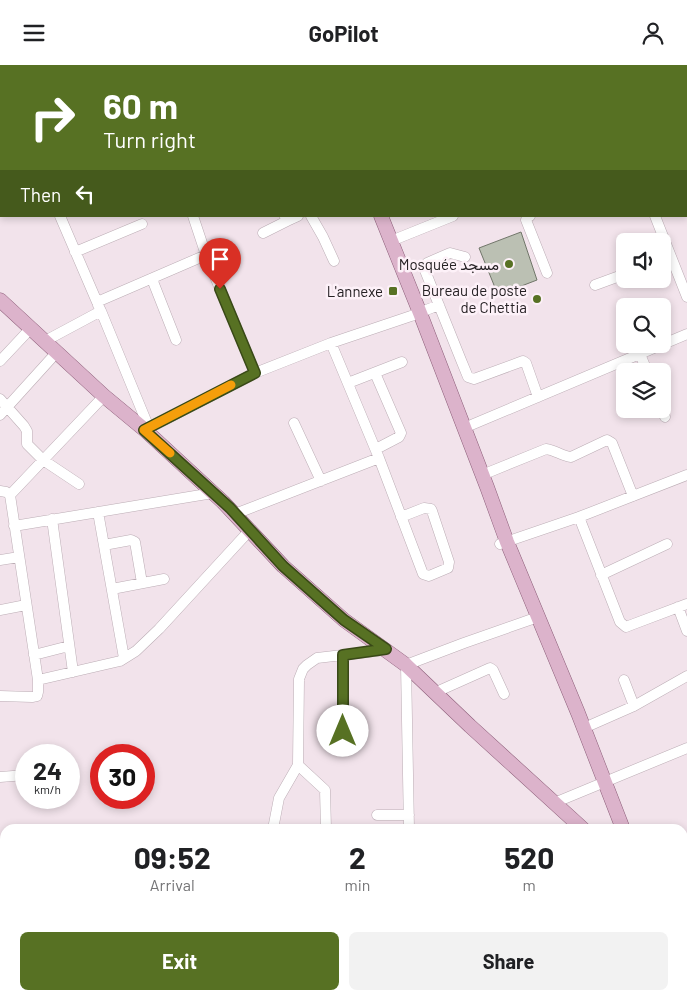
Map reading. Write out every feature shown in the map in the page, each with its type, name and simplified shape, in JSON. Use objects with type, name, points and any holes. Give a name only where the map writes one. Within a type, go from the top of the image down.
[{"type":"main road","points":[[373,217],[464,427],[504,543]]},
{"type":"main road","points":[[381,217],[415,315],[504,543],[601,783],[621,824]]},
{"type":"main road","points":[[0,300],[104,396],[147,429],[235,514],[283,566],[344,620],[406,665],[434,693],[578,824]]},
{"type":"main road","points":[[534,618],[584,728],[613,824]]},
{"type":"street","points":[[60,217],[99,306],[147,429],[255,373],[439,305]]},
{"type":"street","points":[[193,217],[206,255],[255,373]]},
{"type":"street","points":[[312,217],[334,261]]},
{"type":"street","points":[[391,241],[451,217]]},
{"type":"street","points":[[527,217],[526,219],[547,273]]},
{"type":"street","points":[[655,217],[660,233]]},
{"type":"street","points":[[263,233],[286,219]]},
{"type":"street","points":[[75,252],[142,224]]},
{"type":"street","points":[[465,257],[450,253],[427,263],[424,267],[468,377],[474,379],[523,361],[526,363],[538,397]]},
{"type":"street","points":[[45,341],[99,306],[152,279],[206,255]]},
{"type":"street","points":[[671,267],[687,297]]},
{"type":"street","points":[[595,285],[616,277]]},
{"type":"street","points":[[152,279],[176,341]]},
{"type":"street","points":[[0,361],[31,328]]},
{"type":"street","points":[[671,340],[687,334]]},
{"type":"street","points":[[332,343],[423,574],[429,576],[448,568],[449,562],[431,509],[424,508],[401,517]]},
{"type":"street","points":[[0,415],[57,353]]},
{"type":"street","points":[[464,427],[640,353],[644,363]]},
{"type":"street","points":[[348,383],[402,362]]},
{"type":"street","points":[[235,514],[320,481],[377,454],[398,437],[401,433],[375,373]]},
{"type":"street","points":[[0,696],[32,697],[38,695],[38,680],[14,526],[5,493],[43,460],[104,396]]},
{"type":"street","points":[[0,399],[24,426],[27,431],[27,444],[43,460],[79,484]]},
{"type":"street","points":[[294,423],[320,481]]},
{"type":"street","points":[[482,475],[546,449],[571,457],[609,441],[612,443],[633,496]]},
{"type":"street","points":[[504,543],[579,517],[687,475]]},
{"type":"street","points":[[14,526],[213,493]]},
{"type":"street","points":[[98,512],[124,659]]},
{"type":"street","points":[[579,517],[620,622],[626,627],[682,605],[687,631]]},
{"type":"street","points":[[52,519],[73,672]]},
{"type":"street","points":[[38,680],[120,661],[136,651],[250,530]]},
{"type":"street","points":[[104,545],[131,540],[135,542],[142,583]]},
{"type":"street","points":[[601,575],[667,544]]},
{"type":"street","points":[[0,560],[18,557]]},
{"type":"street","points":[[112,589],[164,579]]},
{"type":"street","points":[[0,609],[26,605]]},
{"type":"street","points":[[409,824],[406,665],[534,618]]},
{"type":"street","points":[[34,655],[69,646]]},
{"type":"street","points":[[274,824],[279,798],[298,765],[299,679],[301,674],[307,665],[317,658],[386,649]]},
{"type":"street","points":[[343,655],[343,731]]},
{"type":"street","points":[[434,693],[490,668],[493,669],[504,695]]},
{"type":"street","points":[[584,728],[634,706],[687,676]]},
{"type":"street","points":[[624,680],[634,706]]},
{"type":"street","points":[[554,803],[687,748]]},
{"type":"street","points":[[298,765],[325,790],[326,824]]},
{"type":"street","points":[[0,777],[15,776]]},
{"type":"street","points":[[377,815],[409,815]]},
{"type":"building","name":"Mosquée مسجد","points":[[521,232],[537,280],[498,295],[479,248]]},
{"type":"slow traffic","points":[[170,453],[144,430],[231,385]]},
{"type":"place","name":"Mosquée مسجد","points":[[509,264]]},
{"type":"place","name":"L'annexe","points":[[393,291]]},
{"type":"place","name":"Bureau de poste de Chettia","points":[[537,299]]},
{"type":"route","points":[[220,289],[255,373],[144,430],[230,508],[283,566],[344,620],[386,649],[343,655],[343,731]]}]
